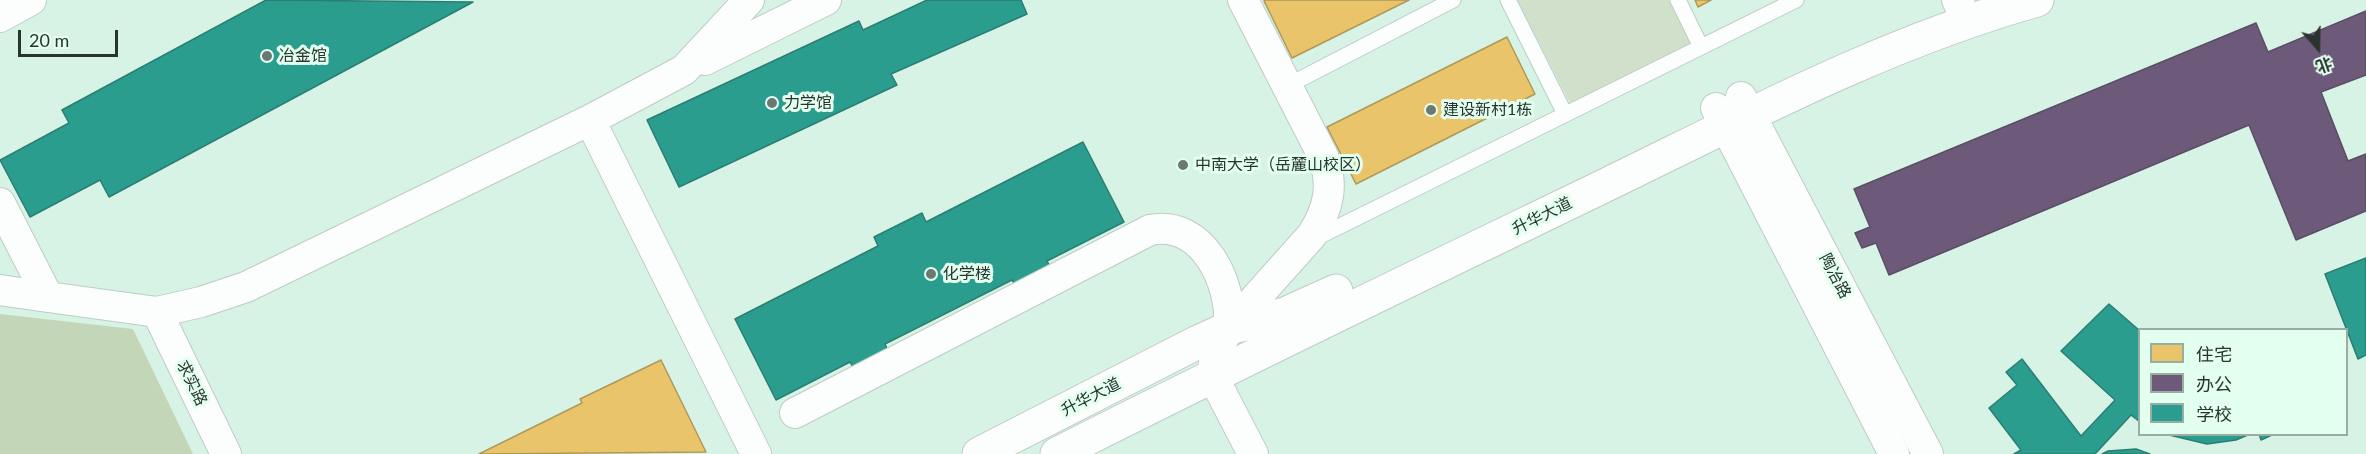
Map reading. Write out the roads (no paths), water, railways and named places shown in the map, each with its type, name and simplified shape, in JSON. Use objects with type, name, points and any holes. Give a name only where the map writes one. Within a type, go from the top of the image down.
[{"type":"street","points":[[0,17],[31,0]]},
{"type":"street","points":[[684,70],[748,0]]},
{"type":"street","points":[[0,290],[157,312],[201,302],[246,287],[590,120],[825,0]]},
{"type":"street","points":[[1243,0],[1329,172],[1331,192],[1321,222],[1229,328],[1219,345],[1212,375],[1253,454]]},
{"type":"street","name":"升华大道","points":[[979,454],[1229,328],[1258,323],[1304,305],[1960,7],[2037,0]]},
{"type":"street","points":[[1733,112],[1894,454]]},
{"type":"street","name":"升华大道","points":[[1057,454],[1733,112]]},
{"type":"street","name":"陶冶路","points":[[1733,112],[1928,454]]},
{"type":"street","points":[[590,120],[756,454]]},
{"type":"street","points":[[0,203],[48,297]]},
{"type":"street","points":[[795,412],[1150,230],[1162,228],[1192,236],[1213,263],[1228,294],[1231,309],[1229,328]]},
{"type":"street","name":"求实路","points":[[157,312],[226,454]]},
{"type":"lane","points":[[1287,86],[1453,0]]},
{"type":"lane","points":[[1508,0],[1565,114]]},
{"type":"lane","points":[[1677,0],[1701,47]]},
{"type":"lane","points":[[1305,243],[1796,0]]},
{"type":"place","name":"冶金馆","points":[[267,56]]},
{"type":"place","name":"力学馆","points":[[772,103]]},
{"type":"place","name":"建设新村1栋","points":[[1431,110]]},
{"type":"place","name":"中南大学（岳麓山校区）","points":[[1183,165]]},
{"type":"place","name":"化学楼","points":[[931,274]]}]
